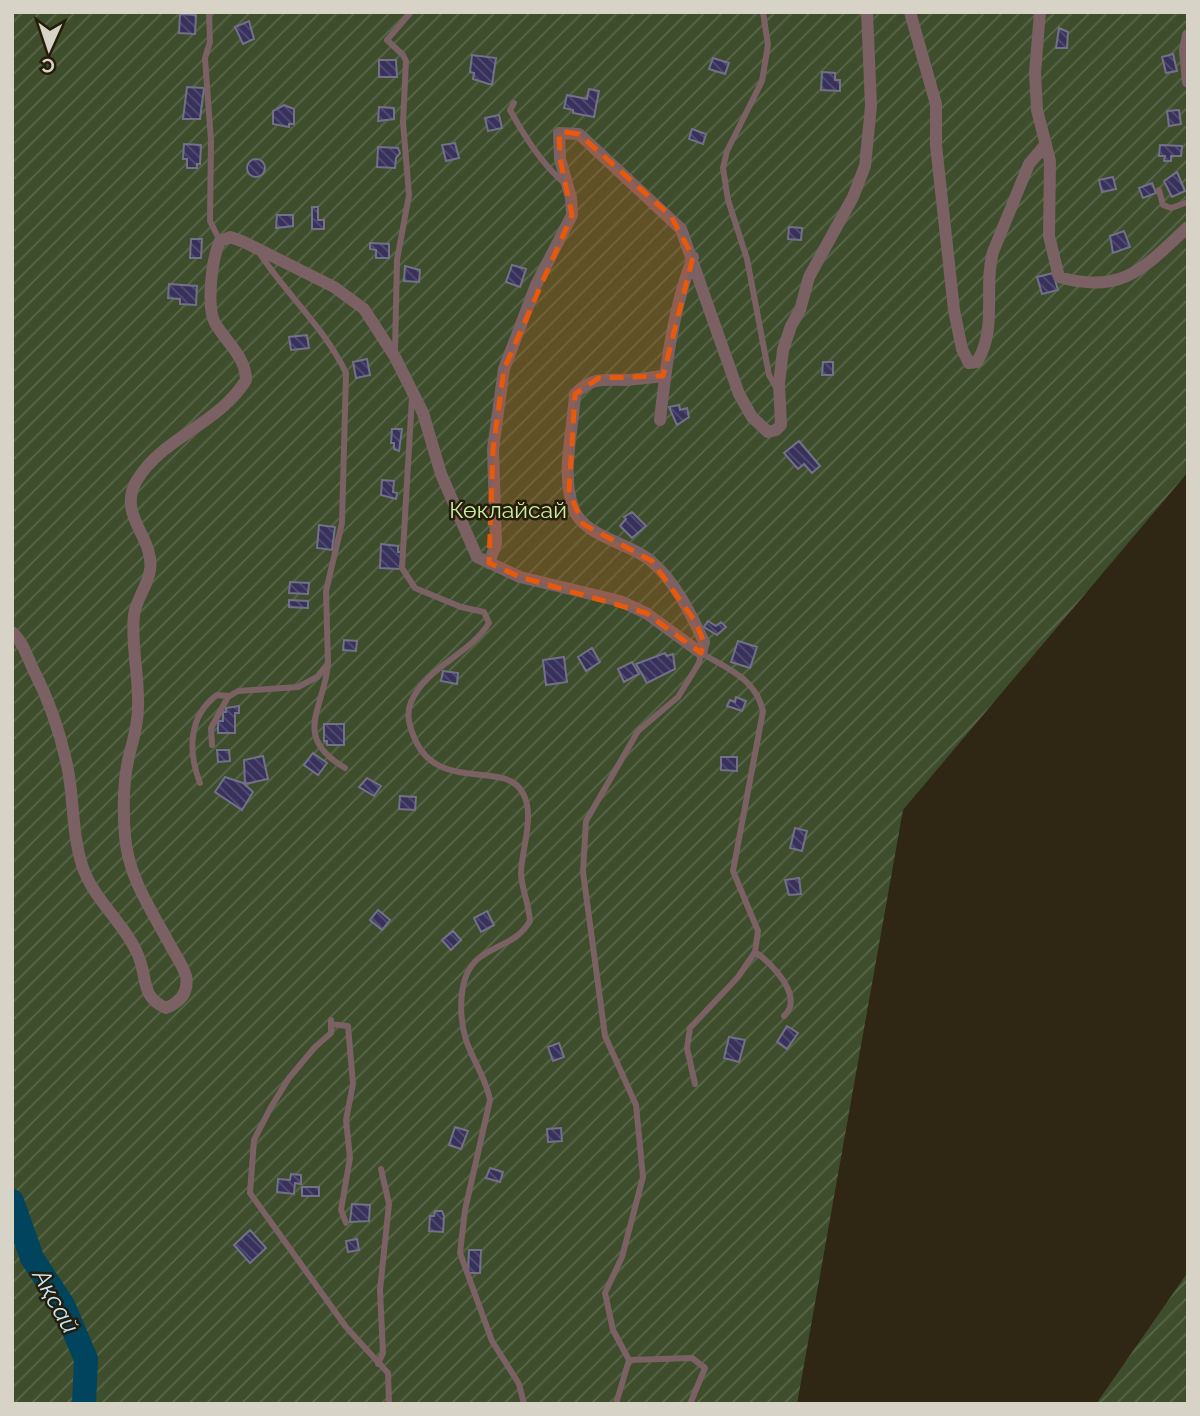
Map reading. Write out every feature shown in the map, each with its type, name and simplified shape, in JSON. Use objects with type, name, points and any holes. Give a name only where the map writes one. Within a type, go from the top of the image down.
[{"type":"street","points":[[489,563],[496,544],[493,449],[504,369],[536,285],[572,215],[559,133],[579,134],[671,216],[681,229],[739,394],[760,427],[768,432],[776,430],[780,425],[783,350],[791,326],[800,310],[809,277],[853,198],[865,166],[871,106],[867,12]]},
{"type":"street","points":[[910,12],[936,104],[936,145],[954,310],[962,349],[969,363],[977,362],[982,354],[991,303],[990,265],[993,252],[1029,164],[1046,144]]},
{"type":"street","points":[[1040,12],[1035,73],[1037,110],[1050,161],[1049,236],[1059,277],[1078,282],[1116,282],[1143,265],[1188,227]]},
{"type":"street","points":[[1188,35],[1185,58],[1188,82]]},
{"type":"street","points":[[12,632],[23,646],[40,682],[58,732],[68,770],[73,831],[88,879],[138,954],[146,992],[151,1000],[166,1008],[184,995],[186,977],[135,879],[126,840],[128,771],[136,736],[138,699],[134,611],[150,570],[146,546],[131,512],[131,496],[135,483],[155,457],[215,415],[246,380],[242,360],[215,322],[211,311],[214,254],[220,241],[230,237],[257,249],[353,298],[364,309],[395,358],[423,413],[441,474],[464,524],[471,549],[477,557],[520,578],[620,601],[646,613],[701,653],[704,642],[695,621],[682,599],[652,561],[583,524],[573,510],[569,492],[575,394],[598,378],[628,380],[663,376]]},
{"type":"street","points":[[660,421],[663,376],[686,274],[693,257]]},
{"type":"lane","points":[[209,12],[210,43],[205,58],[211,141],[210,221],[220,241]]},
{"type":"lane","points":[[395,358],[397,260],[409,195],[403,122],[406,61],[387,40],[411,12]]},
{"type":"lane","points":[[762,12],[768,45],[762,81],[727,151],[723,168],[728,200],[747,259],[769,375],[780,394]]},
{"type":"lane","points":[[514,103],[509,110],[517,124],[552,173],[567,185]]},
{"type":"lane","points":[[1159,190],[1163,205],[1171,208],[1188,202]]},
{"type":"lane","points":[[257,249],[277,281],[337,353],[346,373],[342,523],[326,591],[328,663],[314,718],[314,740],[332,760],[345,768]]},
{"type":"lane","points":[[412,392],[402,568],[415,588],[461,607],[484,612],[489,623],[479,639],[430,676],[411,701],[407,720],[419,748],[432,764],[509,781],[520,788],[527,802],[521,872],[530,921],[522,933],[510,943],[478,958],[470,968],[462,999],[467,1041],[488,1088],[490,1100],[465,1210],[460,1253],[492,1341],[519,1384],[524,1404]]},
{"type":"lane","points":[[617,1404],[629,1360],[613,1330],[605,1293],[622,1257],[643,1177],[636,1105],[605,1036],[583,872],[586,821],[638,731],[678,697],[699,663],[701,653],[745,679],[758,692],[763,711],[733,871],[758,931],[755,952],[738,977],[690,1028],[687,1048],[695,1084]]},
{"type":"lane","points":[[212,745],[211,728],[229,696],[238,691],[298,687],[317,677],[328,663]]},
{"type":"lane","points":[[200,783],[193,765],[191,745],[197,718],[204,704],[217,695],[229,696]]},
{"type":"lane","points":[[755,952],[768,960],[786,987],[791,1000],[789,1011],[783,1016]]},
{"type":"lane","points":[[346,1223],[341,1210],[350,1158],[346,1119],[353,1092],[351,1042],[348,1026],[331,1022],[331,1034],[315,1047],[279,1091],[254,1140],[250,1193],[278,1228],[311,1281],[388,1373],[389,1404]]},
{"type":"lane","points":[[378,1364],[383,1353],[380,1290],[389,1204],[381,1169]]},
{"type":"lane","points":[[629,1360],[692,1358],[705,1368],[691,1404]]},
{"type":"highlighted area","points":[[559,133],[579,134],[671,216],[693,257],[663,376],[599,378],[575,394],[569,492],[583,524],[652,561],[695,621],[704,642],[701,653],[646,613],[520,577],[489,563],[493,449],[504,369],[572,215],[560,159]]},
{"type":"green space","name":"Көклайсай","points":[[12,12],[1188,12],[1188,472],[903,810],[797,1404],[12,1404]]},
{"type":"green space","points":[[1188,1272],[1188,1404],[1096,1404]]},
{"type":"building","points":[[180,14],[196,15],[195,34],[179,33]]},
{"type":"building","points":[[249,21],[254,39],[243,44],[235,27]]},
{"type":"building","points":[[1059,28],[1068,32],[1067,48],[1056,48]]},
{"type":"building","points":[[1173,54],[1177,71],[1166,73],[1162,57]]},
{"type":"building","points":[[472,55],[496,58],[492,85],[473,79],[474,73],[470,72]]},
{"type":"building","points":[[713,58],[729,63],[725,74],[709,69]]},
{"type":"building","points":[[379,60],[396,60],[397,77],[379,77]]},
{"type":"building","points":[[822,72],[835,73],[835,80],[840,80],[840,91],[821,90]]},
{"type":"building","points":[[187,87],[204,88],[200,119],[183,119]]},
{"type":"building","points":[[589,89],[599,91],[594,117],[573,113],[573,110],[564,108],[567,95],[587,99]]},
{"type":"building","points":[[284,105],[294,109],[294,124],[289,124],[289,127],[273,124],[273,111]]},
{"type":"building","points":[[379,107],[394,108],[394,119],[378,121]]},
{"type":"building","points":[[1179,110],[1181,124],[1169,126],[1167,111]]},
{"type":"building","points":[[499,115],[502,128],[488,131],[485,118]]},
{"type":"building","points":[[692,129],[706,134],[703,144],[689,139]]},
{"type":"building","points":[[455,143],[459,158],[446,161],[442,145]]},
{"type":"building","points":[[184,144],[201,145],[200,164],[197,164],[197,168],[187,168],[187,159],[183,159]]},
{"type":"building","points":[[1160,145],[1182,146],[1181,156],[1171,156],[1171,161],[1164,161],[1165,156],[1159,156]]},
{"type":"building","points":[[378,147],[398,148],[400,153],[396,158],[395,168],[377,167]]},
{"type":"building","points":[[256,159],[262,162],[265,168],[262,174],[256,177],[250,174],[247,168],[250,162]]},
{"type":"building","points":[[1177,172],[1185,191],[1172,197],[1164,181]]},
{"type":"building","points":[[1113,177],[1116,189],[1102,192],[1099,180]]},
{"type":"building","points":[[1152,183],[1156,193],[1143,198],[1139,188]]},
{"type":"building","points":[[312,207],[318,207],[318,220],[324,220],[324,229],[312,229]]},
{"type":"building","points":[[277,215],[293,215],[293,226],[276,228]]},
{"type":"building","points":[[789,227],[802,228],[801,240],[788,239]]},
{"type":"building","points":[[1124,231],[1130,247],[1113,253],[1110,236]]},
{"type":"building","points":[[191,239],[202,239],[201,258],[190,258]]},
{"type":"building","points":[[370,243],[389,244],[389,258],[376,258],[376,250],[370,249]]},
{"type":"building","points":[[512,265],[526,269],[520,287],[506,282]]},
{"type":"building","points":[[405,266],[420,270],[419,282],[404,281]]},
{"type":"building","points":[[1053,273],[1058,290],[1042,294],[1037,277]]},
{"type":"building","points":[[169,284],[197,286],[196,305],[180,304],[180,299],[168,298]]},
{"type":"building","points":[[307,335],[309,348],[291,350],[289,337]]},
{"type":"building","points":[[367,359],[370,375],[356,378],[353,362]]},
{"type":"building","points":[[823,362],[833,362],[833,375],[822,375]]},
{"type":"building","points":[[679,405],[680,410],[687,408],[689,417],[677,425],[669,407]]},
{"type":"building","points":[[392,429],[402,429],[399,451],[394,449],[394,443],[391,443]]},
{"type":"building","points":[[799,441],[820,466],[812,473],[804,464],[798,469],[784,453]]},
{"type":"building","points":[[382,480],[394,481],[393,492],[397,493],[396,499],[381,495]]},
{"type":"building","points":[[632,512],[646,526],[632,538],[620,526],[626,519],[624,517]]},
{"type":"building","points":[[319,525],[335,527],[332,550],[317,548]]},
{"type":"building","points":[[381,544],[398,546],[398,552],[402,552],[400,569],[380,568]]},
{"type":"building","points":[[290,582],[309,583],[308,594],[289,593]]},
{"type":"building","points":[[289,600],[308,601],[308,608],[289,607]]},
{"type":"building","points":[[708,621],[716,626],[721,622],[726,627],[717,635],[704,627]]},
{"type":"building","points":[[344,640],[357,641],[356,651],[343,650]]},
{"type":"building","points":[[738,641],[757,647],[750,668],[731,662]]},
{"type":"building","points":[[592,648],[600,662],[586,671],[578,657]]},
{"type":"building","points":[[665,653],[667,656],[673,654],[675,669],[647,683],[636,664]]},
{"type":"building","points":[[564,657],[567,682],[546,685],[543,660]]},
{"type":"building","points":[[632,662],[639,674],[624,682],[618,669]]},
{"type":"building","points":[[443,671],[458,673],[457,684],[441,681]]},
{"type":"building","points":[[736,697],[746,701],[742,711],[727,706],[730,700],[735,702]]},
{"type":"building","points":[[239,706],[239,713],[235,713],[235,733],[218,733],[218,721],[223,721],[226,708]]},
{"type":"building","points":[[324,724],[344,724],[344,745],[327,745],[327,741],[324,741]]},
{"type":"building","points":[[217,750],[229,750],[230,761],[218,762]]},
{"type":"building","points":[[313,753],[327,763],[318,775],[304,765]]},
{"type":"building","points":[[263,756],[268,779],[245,784],[244,760]]},
{"type":"building","points":[[721,757],[737,757],[737,771],[721,770]]},
{"type":"building","points":[[225,777],[243,783],[253,792],[242,810],[215,792]]},
{"type":"building","points":[[367,778],[381,786],[374,796],[359,787]]},
{"type":"building","points":[[400,796],[416,797],[415,810],[399,809]]},
{"type":"building","points":[[795,828],[807,831],[802,851],[790,848]]},
{"type":"building","points":[[799,878],[801,894],[789,895],[785,880]]},
{"type":"building","points":[[378,910],[390,920],[382,930],[370,920]]},
{"type":"building","points":[[487,911],[494,925],[481,932],[474,918]]},
{"type":"building","points":[[453,931],[461,940],[451,950],[442,940]]},
{"type":"building","points":[[787,1026],[798,1033],[787,1049],[777,1042]]},
{"type":"building","points":[[729,1037],[745,1040],[739,1062],[724,1058]]},
{"type":"building","points":[[559,1043],[564,1057],[553,1061],[548,1047]]},
{"type":"building","points":[[455,1127],[468,1131],[461,1149],[449,1145]]},
{"type":"building","points":[[561,1128],[562,1141],[548,1142],[547,1129]]},
{"type":"building","points":[[490,1168],[503,1172],[500,1182],[486,1178]]},
{"type":"building","points":[[291,1174],[301,1175],[301,1184],[295,1183],[294,1194],[277,1192],[278,1179],[290,1180]]},
{"type":"building","points":[[302,1187],[319,1187],[319,1196],[302,1196]]},
{"type":"building","points":[[352,1204],[370,1205],[369,1221],[350,1222]]},
{"type":"building","points":[[435,1211],[442,1211],[444,1216],[443,1232],[429,1231],[430,1216],[434,1216]]},
{"type":"building","points":[[250,1230],[266,1248],[250,1263],[234,1245]]},
{"type":"building","points":[[357,1239],[359,1250],[348,1252],[346,1241]]},
{"type":"building","points":[[469,1250],[481,1250],[480,1273],[468,1273]]},
{"type":"waterway","name":"Ақсай","points":[[12,1201],[32,1258],[63,1305],[86,1359],[84,1404]]}]
